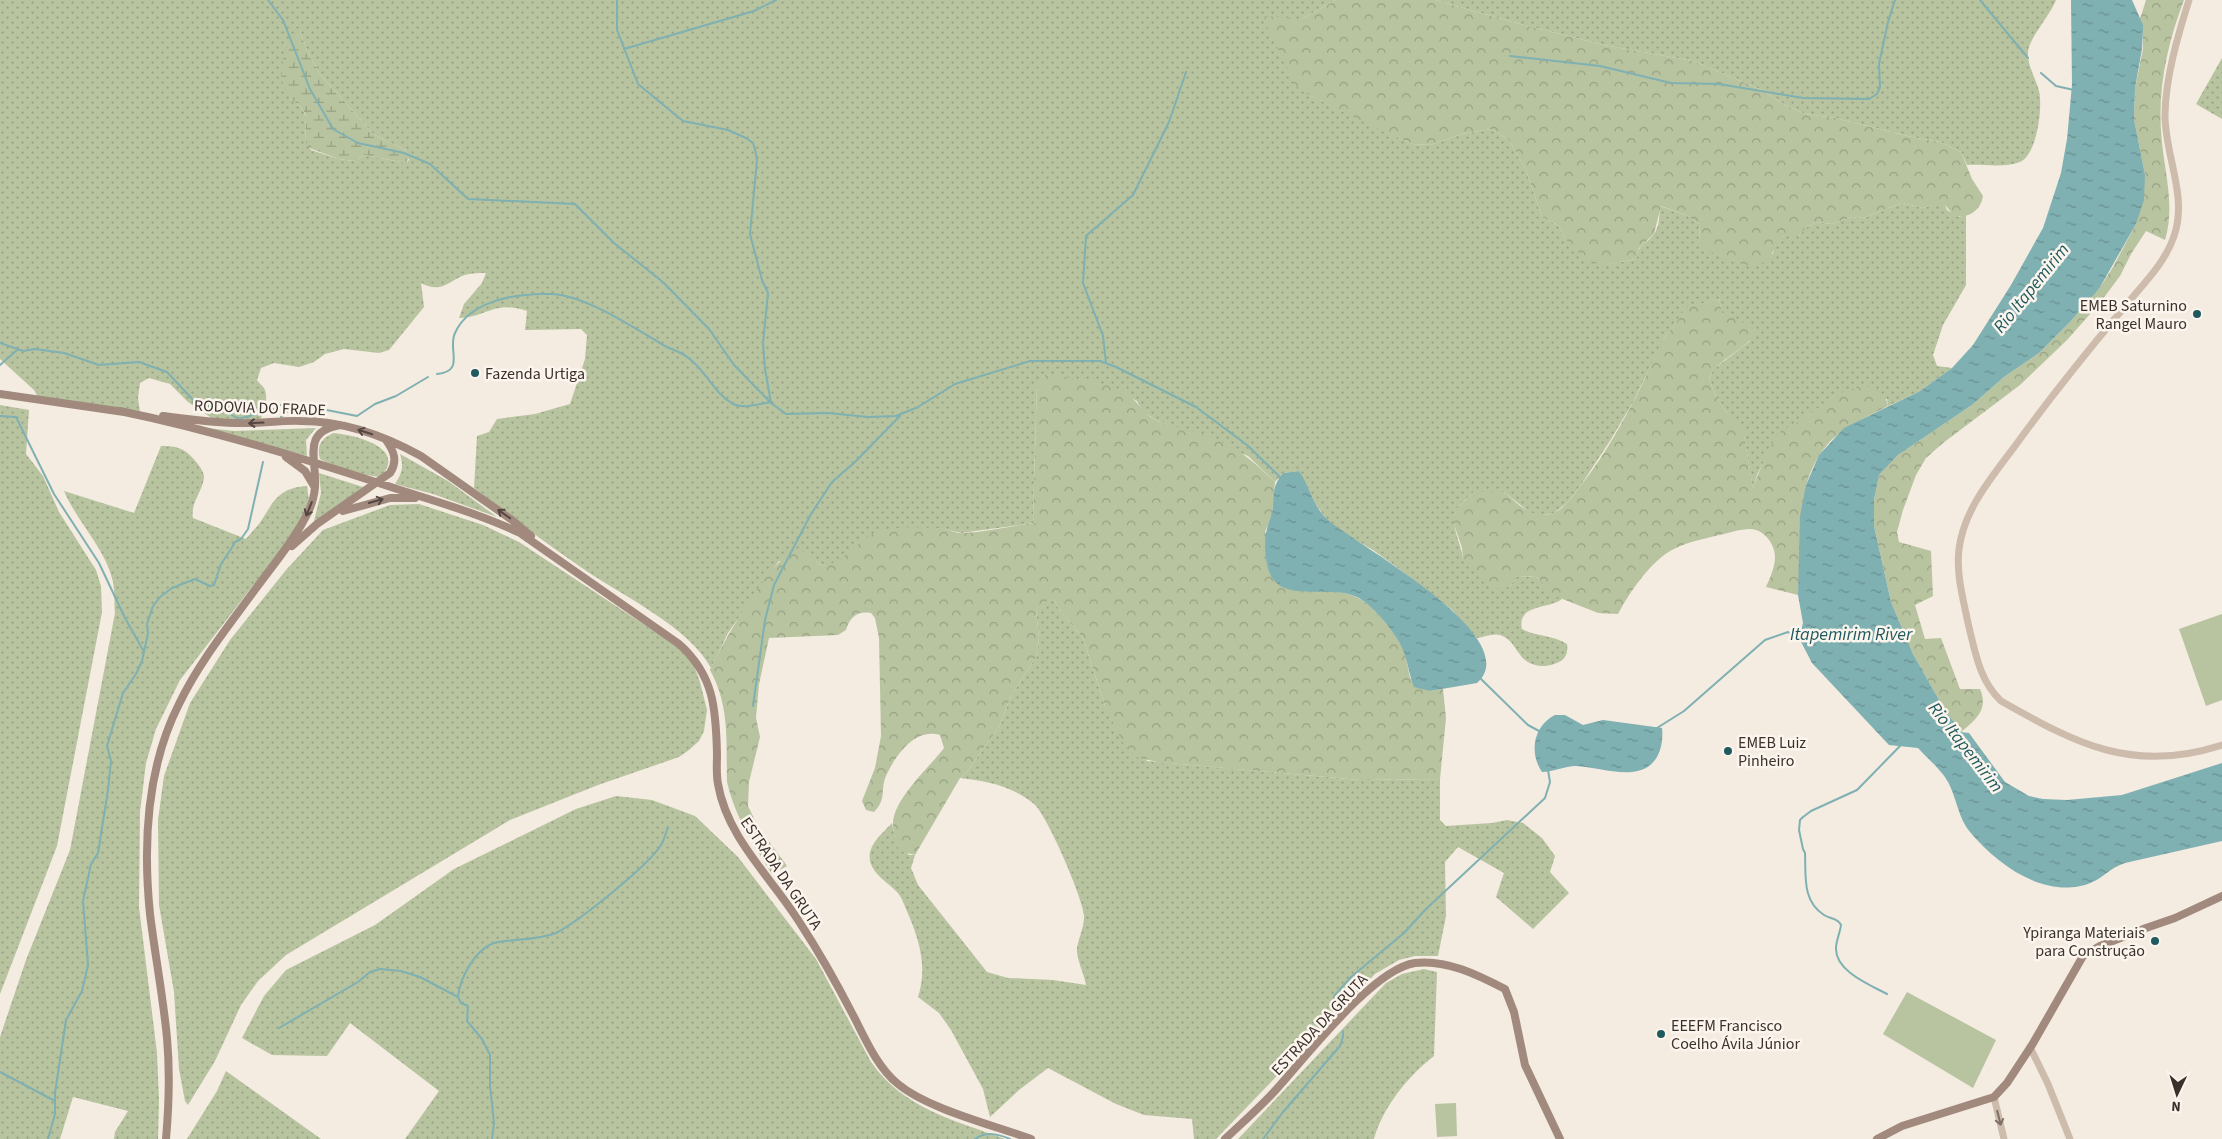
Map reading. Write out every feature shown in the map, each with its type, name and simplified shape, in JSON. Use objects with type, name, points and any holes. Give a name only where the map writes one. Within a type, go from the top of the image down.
[{"type":"main road","name":"RODOVIA DO FRADE","points":[[0,394],[120,411],[219,422],[300,421],[340,425],[405,447],[436,465],[512,520],[554,557]]},
{"type":"main road","name":"RODOVIA DO FRADE","points":[[120,411],[191,427],[314,462],[435,501]]},
{"type":"main road","points":[[166,1139],[169,1080],[167,1040],[148,885],[151,801],[155,774],[171,723],[185,692],[228,627],[283,554],[308,512],[315,488],[314,446],[317,435],[326,428],[340,425]]},
{"type":"main road","points":[[283,554],[330,516],[390,473],[394,466],[393,451],[386,440]]},
{"type":"main road","points":[[280,453],[305,471],[315,488]]},
{"type":"main road","points":[[330,516],[390,498],[435,501],[496,522],[520,533],[554,557]]},
{"type":"main road","name":"ESTRADA DA GRUTA","points":[[554,557],[666,634],[689,652],[702,671],[715,709],[718,784],[730,819],[747,848],[801,923],[863,1035],[883,1067],[896,1082],[922,1099],[1031,1139]]},
{"type":"main road","points":[[1877,1139],[1902,1126],[1994,1097],[2007,1083],[2030,1047],[2084,956],[2107,943],[2175,918],[2222,896]]},
{"type":"main road","name":"ESTRADA DA GRUTA","points":[[1225,1139],[1271,1096],[1369,989],[1398,968],[1415,963],[1434,963],[1463,970],[1505,989],[1514,1012],[1525,1065],[1560,1139]]},
{"type":"street","points":[[2189,0],[2181,26],[2165,109],[2167,135],[2178,193],[2176,233],[2171,246],[2138,290],[2054,392],[1971,507],[1959,548],[1958,567],[1959,582],[1976,655],[1985,681],[2001,701],[2072,739],[2098,749],[2122,754],[2171,755],[2222,745]]},
{"type":"street","points":[[2030,1047],[2048,1084],[2070,1139]]},
{"type":"street","points":[[1994,1097],[2004,1139]]},
{"type":"green space","points":[[0,0],[1336,0],[1302,19],[1307,94],[1412,144],[1430,145],[1462,134],[1491,129],[1509,140],[1526,170],[1542,217],[1559,226],[1565,238],[1609,264],[1636,259],[1641,246],[1656,231],[1660,206],[1686,215],[1699,224],[1700,241],[1773,254],[1775,246],[1784,236],[1798,236],[1808,226],[1817,222],[1832,224],[1852,217],[1863,218],[1902,203],[1923,208],[1932,205],[1945,205],[1947,210],[1959,217],[1966,215],[1966,285],[1943,325],[1933,355],[1937,366],[1952,368],[1920,391],[1888,406],[1887,399],[1835,396],[1800,422],[1779,433],[1757,475],[1753,489],[1743,430],[1722,407],[1709,378],[1714,369],[1750,341],[1723,316],[1719,299],[1684,309],[1682,316],[1665,337],[1633,402],[1610,441],[1567,503],[1554,513],[1539,516],[1529,512],[1504,492],[1474,492],[1460,505],[1454,520],[1463,559],[1509,587],[1518,576],[1536,577],[1562,599],[1529,611],[1524,615],[1522,621],[1522,629],[1567,644],[1565,658],[1554,664],[1544,666],[1527,662],[1511,642],[1500,635],[1477,638],[1451,609],[1373,550],[1344,533],[1326,519],[1315,503],[1299,471],[1283,473],[1275,482],[1248,456],[1156,420],[1142,411],[1137,401],[1100,384],[1045,375],[1037,384],[1033,517],[1035,523],[961,533],[944,529],[908,528],[885,530],[864,541],[831,565],[822,566],[816,561],[779,561],[728,633],[711,668],[701,653],[687,639],[654,613],[571,560],[474,488],[477,436],[489,432],[497,419],[535,414],[570,404],[585,359],[587,335],[581,329],[525,330],[527,311],[516,308],[499,308],[459,318],[464,304],[482,283],[486,273],[465,275],[438,287],[421,283],[424,307],[389,350],[379,353],[344,349],[325,354],[314,362],[299,367],[274,363],[261,368],[257,380],[265,390],[266,400],[263,415],[256,427],[238,427],[216,421],[188,402],[170,384],[149,378],[140,383],[138,398],[140,412],[40,401],[34,390],[0,359]],"holes":[[[300,31],[307,50],[320,74],[373,134],[405,150],[409,160],[406,163],[365,155],[353,161],[339,159],[311,150],[305,141],[306,116],[301,107],[290,98]]]},
{"type":"green space","points":[[1336,0],[1435,0],[1604,45],[1693,61],[1762,90],[1785,105],[1805,114],[1835,118],[1940,142],[1961,152],[1972,179],[1983,196],[1982,201],[1977,209],[1969,215],[1959,217],[1954,216],[1945,205],[1932,205],[1923,208],[1902,203],[1863,218],[1852,217],[1832,224],[1817,222],[1808,226],[1798,236],[1784,236],[1766,262],[1747,265],[1729,261],[1709,251],[1700,241],[1699,224],[1686,215],[1661,206],[1654,234],[1639,248],[1636,259],[1609,264],[1592,263],[1565,238],[1559,226],[1542,217],[1526,170],[1509,140],[1491,129],[1462,134],[1430,145],[1412,144],[1307,94],[1296,86],[1262,16],[1302,19]]},
{"type":"green space","points":[[1435,0],[2056,0],[2031,42],[2028,54],[2029,64],[2038,86],[2040,98],[2039,119],[2035,141],[2031,150],[2026,158],[2014,164],[1967,165],[1961,152],[1940,142],[1835,118],[1805,114],[1785,105],[1762,90],[1693,61],[1604,45]]},
{"type":"green space","points":[[2146,0],[2184,0],[2165,64],[2161,97],[2162,145],[2169,199],[2168,226],[2165,240],[2146,231],[2120,276],[2099,304],[2067,340],[2020,385],[1926,458],[1916,475],[1897,532],[1899,542],[1931,551],[1933,596],[1915,605],[1925,639],[1941,638],[1960,689],[1980,689],[1983,703],[1982,709],[1976,719],[1961,732],[1943,707],[1913,654],[1891,602],[1874,526],[1874,500],[1879,475],[1898,455],[1972,405],[2004,377],[2039,353],[2099,289],[2113,267],[2136,224],[2145,175],[2134,119],[2135,88],[2143,49],[2143,31],[2140,19]]},
{"type":"green space","points":[[300,31],[307,50],[320,74],[373,134],[405,150],[409,157],[406,163],[365,155],[353,161],[339,159],[309,148],[305,141],[306,115],[301,107],[290,98],[281,79],[284,51]]},
{"type":"green space","points":[[2222,58],[2222,119],[2196,104]]},
{"type":"green space","points":[[1719,299],[1723,316],[1733,317],[1757,330],[1748,342],[1714,370],[1709,378],[1722,406],[1743,429],[1753,488],[1769,450],[1780,432],[1835,396],[1858,388],[1874,388],[1885,397],[1888,406],[1837,435],[1828,444],[1812,468],[1806,485],[1798,595],[1766,587],[1774,565],[1773,547],[1764,534],[1750,529],[1738,530],[1695,541],[1678,547],[1664,555],[1641,578],[1618,614],[1598,613],[1545,592],[1543,584],[1537,577],[1518,576],[1509,587],[1495,589],[1480,578],[1463,559],[1462,548],[1453,521],[1455,510],[1474,492],[1504,492],[1526,510],[1539,515],[1556,512],[1563,507],[1571,499],[1607,449],[1665,337],[1679,320],[1684,308]]},
{"type":"green space","points":[[1045,375],[1086,380],[1116,388],[1129,395],[1148,415],[1158,421],[1231,446],[1275,482],[1272,515],[1265,532],[1315,591],[1332,591],[1348,594],[1371,607],[1401,644],[1410,678],[1430,691],[1443,689],[1446,718],[1440,779],[1360,780],[1157,762],[1136,757],[1124,745],[1105,706],[1083,638],[1059,609],[1054,599],[1044,603],[1036,611],[1039,639],[1036,657],[1011,696],[999,727],[966,773],[960,778],[915,855],[899,851],[893,824],[899,804],[913,784],[944,748],[940,735],[922,735],[914,739],[900,752],[890,768],[884,781],[881,803],[874,812],[866,810],[862,801],[875,768],[881,736],[879,638],[875,618],[871,613],[862,613],[852,618],[846,630],[838,635],[769,638],[759,684],[756,718],[760,737],[749,782],[748,806],[757,825],[787,866],[772,874],[740,819],[727,782],[726,724],[721,697],[710,670],[724,642],[761,584],[786,556],[796,551],[807,554],[822,566],[839,560],[867,538],[883,530],[922,527],[961,533],[1035,523],[1033,517],[1037,383]]},
{"type":"green space","points":[[0,405],[29,410],[26,454],[43,476],[59,512],[96,570],[101,586],[102,612],[57,846],[0,994]]},
{"type":"green space","points":[[199,427],[234,431],[316,428],[306,440],[307,456]]},
{"type":"green space","points":[[334,433],[365,440],[384,451],[388,458],[387,467],[380,477],[349,471],[320,459],[319,450],[321,443],[326,437]]},
{"type":"green space","points":[[161,446],[186,451],[203,471],[203,482],[193,507],[193,518],[246,539],[277,498],[283,493],[297,487],[307,486],[309,501],[299,526],[180,680],[156,729],[146,763],[140,812],[139,907],[157,1053],[158,1139],[114,1139],[115,1132],[128,1111],[73,1097],[60,1139],[0,1139],[0,1037],[26,960],[70,850],[115,613],[114,586],[104,558],[64,491],[134,513]]},
{"type":"green space","points":[[400,454],[448,481],[497,517],[433,494],[395,484],[402,470]]},
{"type":"green space","points":[[319,473],[366,488],[313,525],[321,493]]},
{"type":"green space","points":[[419,504],[483,525],[519,542],[675,645],[693,663],[700,682],[707,710],[704,731],[699,741],[679,757],[598,785],[510,820],[286,955],[258,981],[241,1005],[215,1061],[188,1105],[185,1101],[179,1069],[174,992],[159,905],[158,820],[164,776],[190,703],[230,640],[286,570],[323,530],[390,505]]},
{"type":"green space","points":[[1054,599],[1059,609],[1083,638],[1105,706],[1147,761],[1360,780],[1440,779],[1440,820],[1446,826],[1492,823],[1507,820],[1523,823],[1542,838],[1555,856],[1550,872],[1569,893],[1533,929],[1496,897],[1504,873],[1458,847],[1445,862],[1446,916],[1438,956],[1415,956],[1399,960],[1375,974],[1216,1139],[1194,1139],[1192,1119],[1144,1115],[1116,1104],[1048,1068],[1019,1090],[990,1117],[983,1089],[951,1030],[939,1013],[918,997],[921,986],[922,964],[915,931],[900,896],[875,871],[870,861],[870,855],[876,840],[892,823],[895,838],[909,855],[915,855],[911,868],[918,885],[987,972],[1008,978],[1053,980],[1086,985],[1077,952],[1084,920],[1082,905],[1063,856],[1040,811],[1026,798],[1008,789],[989,783],[960,778],[966,773],[999,727],[1011,696],[1036,657],[1039,639],[1036,611],[1041,604]]},
{"type":"green space","points":[[2222,614],[2222,700],[2206,706],[2179,629]]},
{"type":"green space","points":[[616,796],[652,800],[695,816],[738,857],[816,959],[871,1062],[884,1078],[914,1102],[931,1111],[1005,1139],[405,1139],[439,1091],[350,1023],[327,1056],[272,1055],[242,1038],[264,996],[286,970],[375,925],[454,869],[576,809]]},
{"type":"green space","points":[[1424,969],[1437,972],[1434,1056],[1415,1073],[1390,1104],[1374,1139],[1238,1139],[1386,983],[1402,974]]},
{"type":"green space","points":[[1907,992],[1996,1040],[1973,1088],[1883,1034]]},
{"type":"green space","points":[[226,1071],[321,1139],[187,1139],[217,1091]]},
{"type":"green space","points":[[1456,1103],[1457,1136],[1437,1137],[1435,1104]]},
{"type":"water","name":"Itapemirim River","points":[[2071,0],[2132,0],[2143,25],[2142,49],[2135,88],[2134,119],[2145,175],[2144,200],[2136,224],[2099,289],[2070,322],[2039,353],[2004,377],[1972,405],[1898,455],[1879,475],[1874,500],[1874,526],[1891,602],[1913,654],[1943,707],[1961,732],[1969,733],[2005,782],[2029,796],[2043,799],[2067,800],[2122,795],[2222,763],[2222,841],[2125,863],[2091,883],[2069,887],[2052,886],[2036,882],[2021,875],[1993,855],[1966,827],[1950,786],[1936,766],[1918,748],[1889,745],[1812,663],[1799,638],[1803,623],[1798,595],[1800,516],[1806,485],[1819,455],[1844,428],[1920,391],[1952,368],[1973,345],[2011,285],[2043,228],[2061,173],[2067,139],[2072,85]]},
{"type":"water","points":[[1299,471],[1315,503],[1328,520],[1432,593],[1459,618],[1479,642],[1486,664],[1477,683],[1430,691],[1414,687],[1405,655],[1396,636],[1365,602],[1347,594],[1292,590],[1281,586],[1272,578],[1267,564],[1265,541],[1272,513],[1274,491],[1278,479],[1283,473]]},
{"type":"water","points":[[1555,715],[1565,715],[1583,725],[1603,720],[1662,728],[1658,755],[1643,770],[1632,772],[1576,766],[1542,772],[1535,757],[1535,740],[1542,726]]},
{"type":"waterway","points":[[268,0],[283,20],[310,89],[333,129],[358,143],[404,153],[430,164],[468,199],[575,204],[614,243],[664,283],[709,329],[734,365],[771,403],[786,414],[828,413],[868,417],[896,416],[918,407],[955,384],[1030,361],[1100,361],[1116,367],[1196,407],[1247,445],[1281,478]]},
{"type":"waterway","points":[[617,0],[617,30],[638,84],[683,121],[728,130],[753,143],[757,160],[750,234],[762,280],[768,293],[763,343],[771,403]]},
{"type":"waterway","points":[[624,49],[754,11],[776,0]]},
{"type":"waterway","points":[[1510,56],[1600,66],[1671,83],[1719,84],[1803,98],[1869,99],[1877,94],[1880,87],[1879,64],[1895,0]]},
{"type":"waterway","points":[[1980,0],[2028,58]]},
{"type":"waterway","points":[[1106,363],[1103,336],[1083,283],[1086,236],[1133,195],[1169,122],[1186,72]]},
{"type":"waterway","points":[[2041,73],[2056,86],[2074,90]]},
{"type":"waterway","points":[[437,374],[451,369],[454,359],[453,340],[455,333],[472,312],[497,300],[525,295],[552,294],[580,300],[610,314],[665,346],[685,355],[721,395],[733,404],[746,406],[770,402]]},
{"type":"waterway","points":[[0,343],[23,351],[35,349],[64,353],[99,365],[139,362],[167,372],[195,402],[229,413],[238,419],[272,410],[286,402],[357,416],[375,404],[396,396],[428,377]]},
{"type":"waterway","points":[[0,365],[17,350]]},
{"type":"waterway","points":[[281,417],[297,403]]},
{"type":"waterway","points":[[0,416],[16,417],[54,494],[99,563],[125,618],[143,650]]},
{"type":"waterway","points":[[753,706],[765,620],[774,585],[811,514],[832,482],[855,462],[900,416]]},
{"type":"waterway","points":[[48,1139],[55,1114],[55,1093],[66,1020],[82,991],[88,965],[83,901],[91,864],[98,853],[108,790],[111,761],[107,746],[123,693],[142,661],[148,633],[147,624],[153,606],[160,597],[172,588],[195,579],[210,586],[214,585],[221,564],[235,542],[241,539],[248,529],[263,462]]},
{"type":"waterway","points":[[1657,728],[1684,711],[1765,640],[1788,632],[1794,636],[1800,636]]},
{"type":"waterway","points":[[1480,678],[1528,725],[1539,731]]},
{"type":"waterway","points":[[1887,994],[1863,982],[1841,964],[1836,948],[1841,925],[1838,921],[1824,915],[1812,903],[1807,887],[1805,853],[1799,830],[1800,820],[1803,817],[1811,811],[1857,790],[1901,745]]},
{"type":"waterway","points":[[1334,1004],[1334,996],[1351,977],[1404,933],[1425,910],[1545,798],[1550,782],[1548,770]]},
{"type":"waterway","points":[[458,997],[466,972],[477,955],[484,949],[491,944],[499,942],[535,938],[556,933],[580,918],[612,893],[654,854],[661,845],[668,827]]},
{"type":"waterway","points":[[279,1028],[358,982],[370,972],[380,969],[401,971],[420,977],[458,997],[461,1003],[468,1006],[467,1021],[482,1039],[490,1055],[490,1086],[494,1123],[492,1139]]},
{"type":"waterway","points":[[1263,1139],[1283,1112],[1340,1046],[1343,1031]]},
{"type":"waterway","points":[[0,1072],[55,1101]]},
{"type":"waterway","points":[[975,1139],[979,1136],[992,1134],[1010,1139]]},
{"type":"place","name":"EMEB Saturnino Rangel Mauro","points":[[2197,314]]},
{"type":"place","name":"Fazenda Urtiga","points":[[475,373]]},
{"type":"place","name":"EMEB Luiz Pinheiro","points":[[1728,751]]},
{"type":"place","name":"Ypiranga Materiais para Construção","points":[[2155,941]]},
{"type":"place","name":"EEEFM Francisco Coelho Ávila Júnior","points":[[1661,1034]]},
{"type":"water label","name":"Rio Itapemirim","points":[[2031,288]]},
{"type":"water label","name":"Rio Itapemirim","points":[[1966,747]]}]
